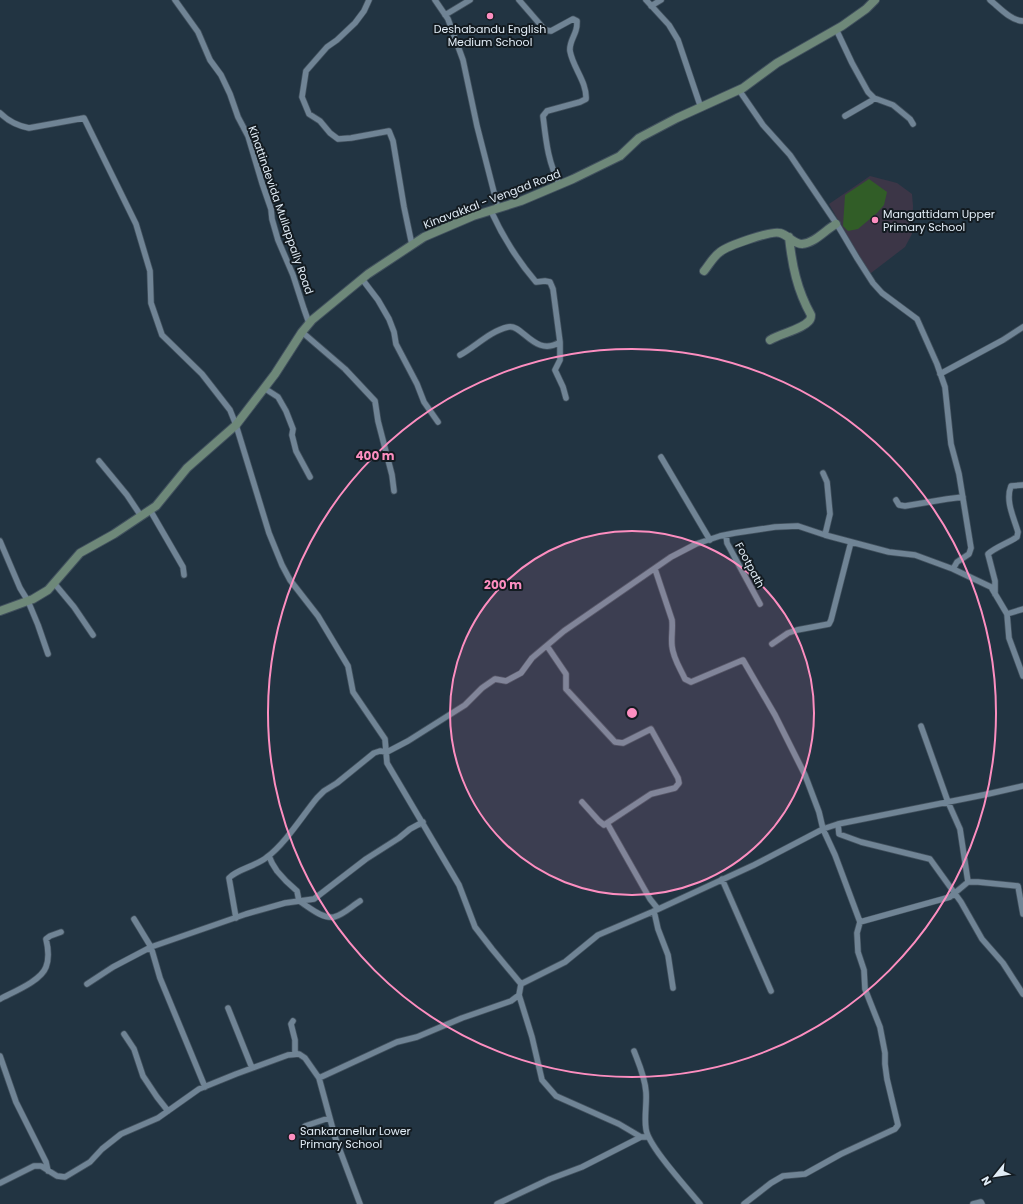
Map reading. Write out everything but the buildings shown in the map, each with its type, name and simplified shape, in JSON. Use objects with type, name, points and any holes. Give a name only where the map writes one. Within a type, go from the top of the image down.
[{"type":"main road","name":"Kinavakkal - Vengad Road","points":[[0,611],[48,590],[80,554],[114,534],[156,506],[186,468],[236,425],[275,374],[302,332],[310,323],[362,279],[424,237],[474,216],[521,201],[560,185],[620,156],[639,138],[677,118],[739,90],[777,63],[836,29],[866,9],[872,1]]},
{"type":"main road","points":[[704,271],[719,252],[744,241],[779,232],[796,243],[801,244],[819,237],[836,224]]},
{"type":"main road","points":[[770,340],[803,326],[810,321],[811,318],[800,294],[794,274],[788,237]]},
{"type":"street","name":"Kinattindevida Mullappally Road","points":[[175,0],[198,32],[210,60],[221,75],[230,94],[238,117],[248,136],[262,183],[272,209],[272,219],[278,240],[293,274],[310,323]]},
{"type":"street","points":[[369,0],[364,11],[355,23],[324,50],[306,71],[302,97],[309,114],[320,121],[330,133],[338,139],[389,131],[393,141],[412,245]]},
{"type":"street","points":[[435,0],[445,16],[463,60],[499,228],[536,282],[550,282],[553,289],[560,342],[560,360],[555,370],[563,387],[566,398]]},
{"type":"street","points":[[445,16],[470,0]]},
{"type":"street","points":[[519,0],[545,30],[551,31],[574,18],[577,20],[577,29],[571,40],[570,50],[574,64],[582,80],[586,99],[547,111],[544,116],[548,157],[554,176],[560,185]]},
{"type":"street","points":[[646,0],[669,25],[678,40],[701,108]]},
{"type":"street","points":[[650,6],[661,0]]},
{"type":"street","points":[[990,0],[1011,17],[1017,20],[1023,20]]},
{"type":"street","points":[[836,29],[868,92],[874,98],[893,105],[910,119],[913,124]]},
{"type":"street","points":[[739,90],[764,125],[790,155],[857,258],[882,293],[917,319],[945,387],[951,444],[959,474],[969,532],[971,552],[957,562],[953,569]]},
{"type":"street","points":[[845,116],[874,98]]},
{"type":"street","points":[[0,113],[20,126],[29,128],[84,118],[136,224],[150,272],[151,303],[162,335],[202,374],[230,410],[269,533],[282,565],[290,580],[318,616],[348,666],[353,692],[386,739],[387,763],[459,885],[475,927],[521,984],[519,995],[532,1037],[542,1080],[556,1096],[645,1137],[700,1204]]},
{"type":"street","points":[[362,279],[389,319],[394,332],[396,344],[417,384],[424,402],[438,422]]},
{"type":"street","points":[[460,355],[469,351],[481,340],[508,326],[514,327],[528,338],[543,346],[554,345],[560,342]]},
{"type":"street","points":[[940,374],[1004,340],[1023,327]]},
{"type":"street","points":[[302,332],[345,369],[375,401],[377,416],[392,475],[394,491]]},
{"type":"street","points":[[264,388],[278,397],[286,411],[293,429],[292,435],[296,451],[310,477]]},
{"type":"street","points":[[661,457],[710,540]]},
{"type":"street","points":[[99,461],[127,494],[141,516]]},
{"type":"street","points":[[823,473],[827,482],[830,514],[825,535]]},
{"type":"street","points":[[995,594],[995,581],[988,554],[992,550],[1017,537],[1018,532],[1009,499],[1009,491],[1011,486],[1023,485]]},
{"type":"street","points":[[896,500],[899,505],[905,506],[963,497]]},
{"type":"street","points":[[150,510],[183,567],[184,575]]},
{"type":"street","points":[[236,918],[229,878],[233,873],[251,867],[269,856],[317,798],[374,754],[380,751],[386,752],[408,741],[465,705],[482,688],[495,680],[506,681],[521,673],[532,658],[564,631],[671,558],[696,544],[726,535],[775,527],[798,526],[825,535],[889,552],[915,555],[953,569],[991,588],[995,594],[1007,614],[1009,638],[1023,676]]},
{"type":"street","name":"Footpath","points":[[726,535],[727,544],[760,604]]},
{"type":"street","points":[[0,541],[20,588],[28,600],[48,654]]},
{"type":"street","points":[[772,644],[788,633],[829,624],[832,620],[851,542]]},
{"type":"street","points":[[655,569],[672,620],[672,646],[675,658],[685,680],[691,682],[743,660],[775,715],[805,775],[819,812],[823,829],[835,855],[860,922],[857,934],[858,952],[864,970],[865,989],[880,1027],[886,1053],[885,1064],[887,1079],[898,1125],[895,1129],[841,1154],[805,1174],[783,1176],[771,1183],[744,1204]]},
{"type":"street","points":[[54,583],[74,607],[93,635]]},
{"type":"street","points":[[1007,614],[1023,609]]},
{"type":"street","points":[[546,646],[566,674],[566,689],[609,736],[615,742],[623,742],[651,729],[678,778],[679,783],[675,788],[651,794],[604,825],[598,821],[582,802]]},
{"type":"street","points":[[922,726],[948,802],[960,829],[968,882]]},
{"type":"street","points":[[521,984],[565,962],[598,935],[722,879],[823,829],[838,824],[1023,786]]},
{"type":"street","points":[[87,984],[113,967],[151,948],[285,902],[314,899],[366,859],[422,822]]},
{"type":"street","points":[[607,823],[656,910],[658,929],[668,955],[673,988]]},
{"type":"street","points":[[838,824],[839,834],[861,842],[930,859],[961,902],[982,939],[1003,963],[1023,994]]},
{"type":"street","points":[[269,856],[277,871],[297,890],[299,901],[316,912],[334,917],[360,901]]},
{"type":"street","points":[[722,879],[771,991]]},
{"type":"street","points":[[860,922],[950,897],[968,882],[1018,886],[1023,914]]},
{"type":"street","points":[[134,919],[151,948],[160,978],[205,1087]]},
{"type":"street","points":[[0,999],[29,983],[41,974],[46,967],[46,939],[61,932]]},
{"type":"street","points":[[320,1078],[397,1042],[417,1037],[462,1018],[511,1001],[519,995]]},
{"type":"street","points":[[228,1008],[252,1068]]},
{"type":"street","points":[[293,1021],[291,1024],[295,1040],[295,1054]]},
{"type":"street","points":[[124,1034],[134,1049],[143,1076],[168,1111]]},
{"type":"street","points":[[634,1051],[645,1080],[645,1137]]},
{"type":"street","points":[[0,1183],[34,1166],[41,1166],[57,1176],[65,1176],[90,1162],[102,1149],[121,1134],[158,1118],[200,1089],[288,1055],[299,1054],[305,1058],[320,1078],[335,1137],[360,1204]]},
{"type":"street","points":[[0,1056],[16,1102],[46,1162],[48,1171]]},
{"type":"street","points":[[305,1126],[329,1118]]},
{"type":"street","points":[[497,1204],[550,1179],[582,1167],[645,1137]]},
{"type":"street","points":[[973,1204],[981,1202],[982,1204]]},
{"type":"shaded area","name":"Mangattidam Upper Primary School","points":[[870,176],[897,183],[912,194],[913,206],[912,234],[905,247],[871,273],[867,271],[829,204]]},
{"type":"green space","points":[[869,179],[887,192],[884,205],[858,229],[848,231],[843,226],[845,195]]},
{"type":"place","name":"Deshabandu English Medium School","points":[[490,16]]},
{"type":"place","name":"Mangattidam Upper Primary School","points":[[875,220]]},
{"type":"place","name":"Sankaranellur Lower Primary School","points":[[292,1137]]}]
